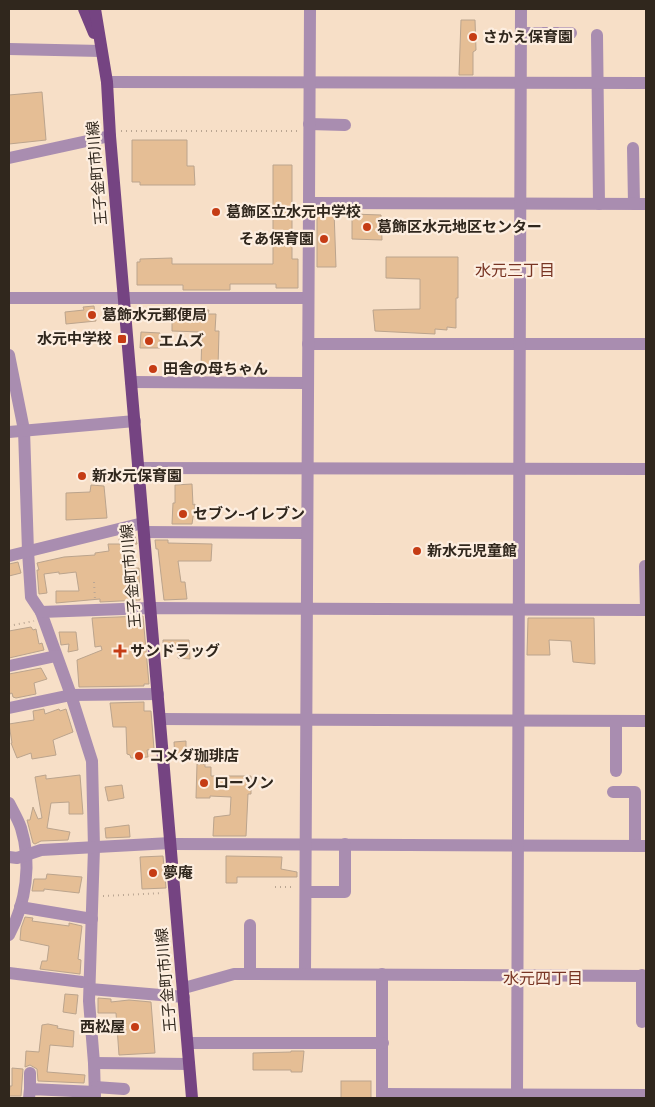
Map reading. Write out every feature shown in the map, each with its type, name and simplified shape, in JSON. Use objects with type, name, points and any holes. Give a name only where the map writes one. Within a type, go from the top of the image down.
[{"type":"main road","name":"王子金町市川線","points":[[84,9],[101,52]]},
{"type":"main road","name":"王子金町市川線","points":[[95,9],[114,134],[131,382],[192,1098]]},
{"type":"street","points":[[305,974],[303,890],[306,844],[309,203],[307,128],[310,9]]},
{"type":"street","points":[[517,1096],[521,9]]},
{"type":"street","points":[[521,33],[571,33]]},
{"type":"street","points":[[597,35],[599,204]]},
{"type":"street","points":[[9,49],[101,52]]},
{"type":"street","points":[[107,82],[646,83]]},
{"type":"street","points":[[307,128],[345,125]]},
{"type":"street","points":[[9,158],[114,134]]},
{"type":"street","points":[[309,203],[640,204],[633,148]]},
{"type":"street","points":[[9,298],[308,298]]},
{"type":"street","points":[[308,344],[646,344]]},
{"type":"street","points":[[9,355],[24,430],[28,551],[32,597],[42,615],[71,695],[92,761],[93,897],[86,986],[95,1092]]},
{"type":"street","points":[[131,382],[308,383]]},
{"type":"street","points":[[9,432],[135,421]]},
{"type":"street","points":[[138,468],[646,468]]},
{"type":"street","points":[[9,556],[143,528],[307,533]]},
{"type":"street","points":[[42,615],[150,608],[646,610],[645,566]]},
{"type":"street","points":[[9,666],[56,656]]},
{"type":"street","points":[[9,708],[71,695],[158,694]]},
{"type":"street","points":[[161,719],[646,721]]},
{"type":"street","points":[[616,721],[616,771]]},
{"type":"street","points":[[9,858],[26,856],[41,850],[171,843],[640,846],[635,792],[613,792]]},
{"type":"street","points":[[9,803],[21,828],[26,856],[26,874],[20,907],[9,935]]},
{"type":"street","points":[[303,890],[344,892],[345,844]]},
{"type":"street","points":[[20,907],[92,919]]},
{"type":"street","points":[[250,925],[250,974]]},
{"type":"street","points":[[9,972],[86,986],[184,992],[234,974],[644,975],[642,1022]]},
{"type":"street","points":[[382,974],[382,1096],[646,1095]]},
{"type":"street","points":[[188,1043],[383,1043]]},
{"type":"street","points":[[94,1063],[189,1064]]},
{"type":"street","points":[[30,1073],[30,1094],[124,1089]]},
{"type":"path","points":[[114,134],[307,128]]},
{"type":"path","points":[[94,582],[96,610]]},
{"type":"path","points":[[9,626],[42,615]]},
{"type":"path","points":[[275,888],[303,890]]},
{"type":"path","points":[[93,897],[175,894]]},
{"type":"building","points":[[461,20],[475,20],[476,50],[473,52],[473,75],[459,75]]},
{"type":"building","points":[[42,92],[46,140],[9,144],[9,95]]},
{"type":"building","points":[[132,140],[187,140],[187,166],[194,166],[195,185],[140,185],[140,182],[132,182]]},
{"type":"building","points":[[273,165],[292,165],[292,259],[298,259],[298,288],[276,288],[276,284],[230,284],[230,290],[183,290],[183,285],[137,285],[137,262],[140,262],[140,259],[172,258],[172,264],[273,264]]},
{"type":"building","name":"そあ保育園","points":[[317,211],[334,211],[336,267],[317,267]]},
{"type":"building","name":"葛飾区水元地区センター","points":[[352,214],[381,215],[382,240],[352,239]]},
{"type":"building","points":[[386,257],[458,257],[456,328],[447,327],[447,330],[435,329],[435,334],[375,331],[373,310],[420,309],[420,279],[386,278]]},
{"type":"building","points":[[94,306],[96,321],[66,324],[65,312],[84,310],[83,307]]},
{"type":"building","points":[[172,309],[209,310],[208,314],[216,314],[215,331],[219,331],[218,367],[224,367],[223,374],[202,374],[202,332],[172,331]]},
{"type":"building","points":[[141,332],[160,333],[160,348],[140,348]]},
{"type":"building","points":[[192,484],[193,505],[195,504],[192,524],[172,524],[175,485]]},
{"type":"building","points":[[91,485],[104,486],[107,518],[66,520],[66,493],[90,492]]},
{"type":"building","points":[[135,536],[137,544],[132,545],[132,548],[128,548],[131,568],[139,568],[140,600],[100,602],[100,599],[56,603],[56,591],[79,591],[76,572],[44,574],[47,593],[39,594],[37,570],[39,570],[37,563],[64,557],[95,555],[95,553],[109,551],[108,544],[120,544],[119,539]]},
{"type":"building","points":[[155,540],[168,540],[168,543],[212,544],[211,561],[178,561],[181,582],[185,582],[187,599],[164,600],[158,549],[156,549]]},
{"type":"building","points":[[18,562],[21,573],[9,576],[9,564]]},
{"type":"building","name":"サンドラッグ","points":[[143,616],[149,684],[144,684],[144,686],[79,687],[77,660],[102,650],[101,646],[95,647],[92,618]]},
{"type":"building","points":[[528,618],[594,618],[595,664],[573,662],[571,641],[549,640],[550,655],[527,655]]},
{"type":"building","points":[[31,627],[33,630],[36,629],[39,644],[42,643],[44,650],[9,658],[9,631]]},
{"type":"building","points":[[59,632],[76,632],[78,650],[68,652],[69,644],[61,645]]},
{"type":"building","points":[[163,640],[189,640],[190,659],[178,658],[178,649],[163,649]]},
{"type":"building","points":[[41,668],[47,679],[34,683],[36,694],[16,698],[13,697],[12,693],[10,694],[9,674]]},
{"type":"building","points":[[144,702],[144,711],[151,711],[154,749],[147,750],[148,757],[131,758],[127,754],[126,727],[113,727],[110,703]]},
{"type":"building","points":[[44,709],[45,714],[59,709],[60,711],[66,709],[73,732],[53,740],[56,755],[32,759],[31,753],[17,758],[11,743],[9,724],[34,720],[33,711]]},
{"type":"building","points":[[186,741],[186,758],[175,759],[174,742]]},
{"type":"building","points":[[197,764],[205,764],[205,767],[211,767],[211,776],[251,776],[246,836],[213,836],[214,817],[230,815],[231,797],[210,796],[210,798],[196,798]]},
{"type":"building","points":[[46,775],[46,779],[80,775],[83,814],[69,814],[69,802],[51,803],[47,828],[70,832],[68,840],[41,841],[35,844],[33,843],[27,820],[30,820],[33,807],[38,819],[42,818],[35,777]]},
{"type":"building","points":[[122,785],[124,798],[108,801],[105,787]]},
{"type":"building","points":[[129,825],[130,837],[106,838],[105,828]]},
{"type":"building","name":"夢庵","points":[[163,856],[166,888],[142,889],[140,857]]},
{"type":"building","points":[[226,856],[282,857],[281,869],[297,872],[297,877],[237,877],[237,883],[226,883]]},
{"type":"building","points":[[47,874],[82,877],[79,893],[44,889],[44,891],[32,891],[34,879],[46,879]]},
{"type":"building","points":[[25,917],[33,918],[32,921],[69,926],[69,923],[82,926],[78,959],[81,960],[80,974],[40,969],[42,961],[47,961],[49,946],[20,940],[21,928]]},
{"type":"building","points":[[65,994],[78,995],[76,1014],[63,1012]]},
{"type":"building","name":"西松屋","points":[[98,998],[111,999],[111,1002],[129,1000],[151,1002],[155,1053],[119,1055],[116,1013],[98,1013]]},
{"type":"building","points":[[42,1025],[58,1026],[57,1028],[74,1031],[73,1047],[50,1045],[47,1072],[85,1075],[84,1083],[38,1081],[37,1069],[30,1065],[25,1067],[26,1051],[39,1052]]},
{"type":"building","points":[[304,1051],[302,1072],[291,1072],[291,1070],[253,1070],[253,1053]]},
{"type":"building","points":[[12,1068],[23,1069],[21,1096],[9,1096],[10,1086],[12,1086]]},
{"type":"building","points":[[341,1081],[371,1081],[371,1098],[341,1098]]},
{"type":"place","name":"さかえ保育園","points":[[473,37]]},
{"type":"place","name":"葛飾区立水元中学校","points":[[216,212]]},
{"type":"place","name":"葛飾区水元地区センター","points":[[367,227]]},
{"type":"place","name":"そあ保育園","points":[[324,239]]},
{"type":"place","name":"葛飾水元郵便局","points":[[92,315]]},
{"type":"place","name":"水元中学校","points":[[122,339]]},
{"type":"place","name":"エムズ","points":[[149,341]]},
{"type":"place","name":"田舎の母ちゃん","points":[[153,369]]},
{"type":"place","name":"新水元保育園","points":[[82,476]]},
{"type":"place","name":"セブン-イレブン","points":[[183,514]]},
{"type":"place","name":"新水元児童館","points":[[417,551]]},
{"type":"place","name":"サンドラッグ","points":[[120,651]]},
{"type":"place","name":"コメダ珈琲店","points":[[139,756]]},
{"type":"place","name":"ローソン","points":[[204,783]]},
{"type":"place","name":"夢庵","points":[[153,873]]},
{"type":"place","name":"西松屋","points":[[135,1027]]},
{"type":"district","name":"水元三丁目","points":[[515,270]]},
{"type":"district","name":"水元四丁目","points":[[543,978]]}]
